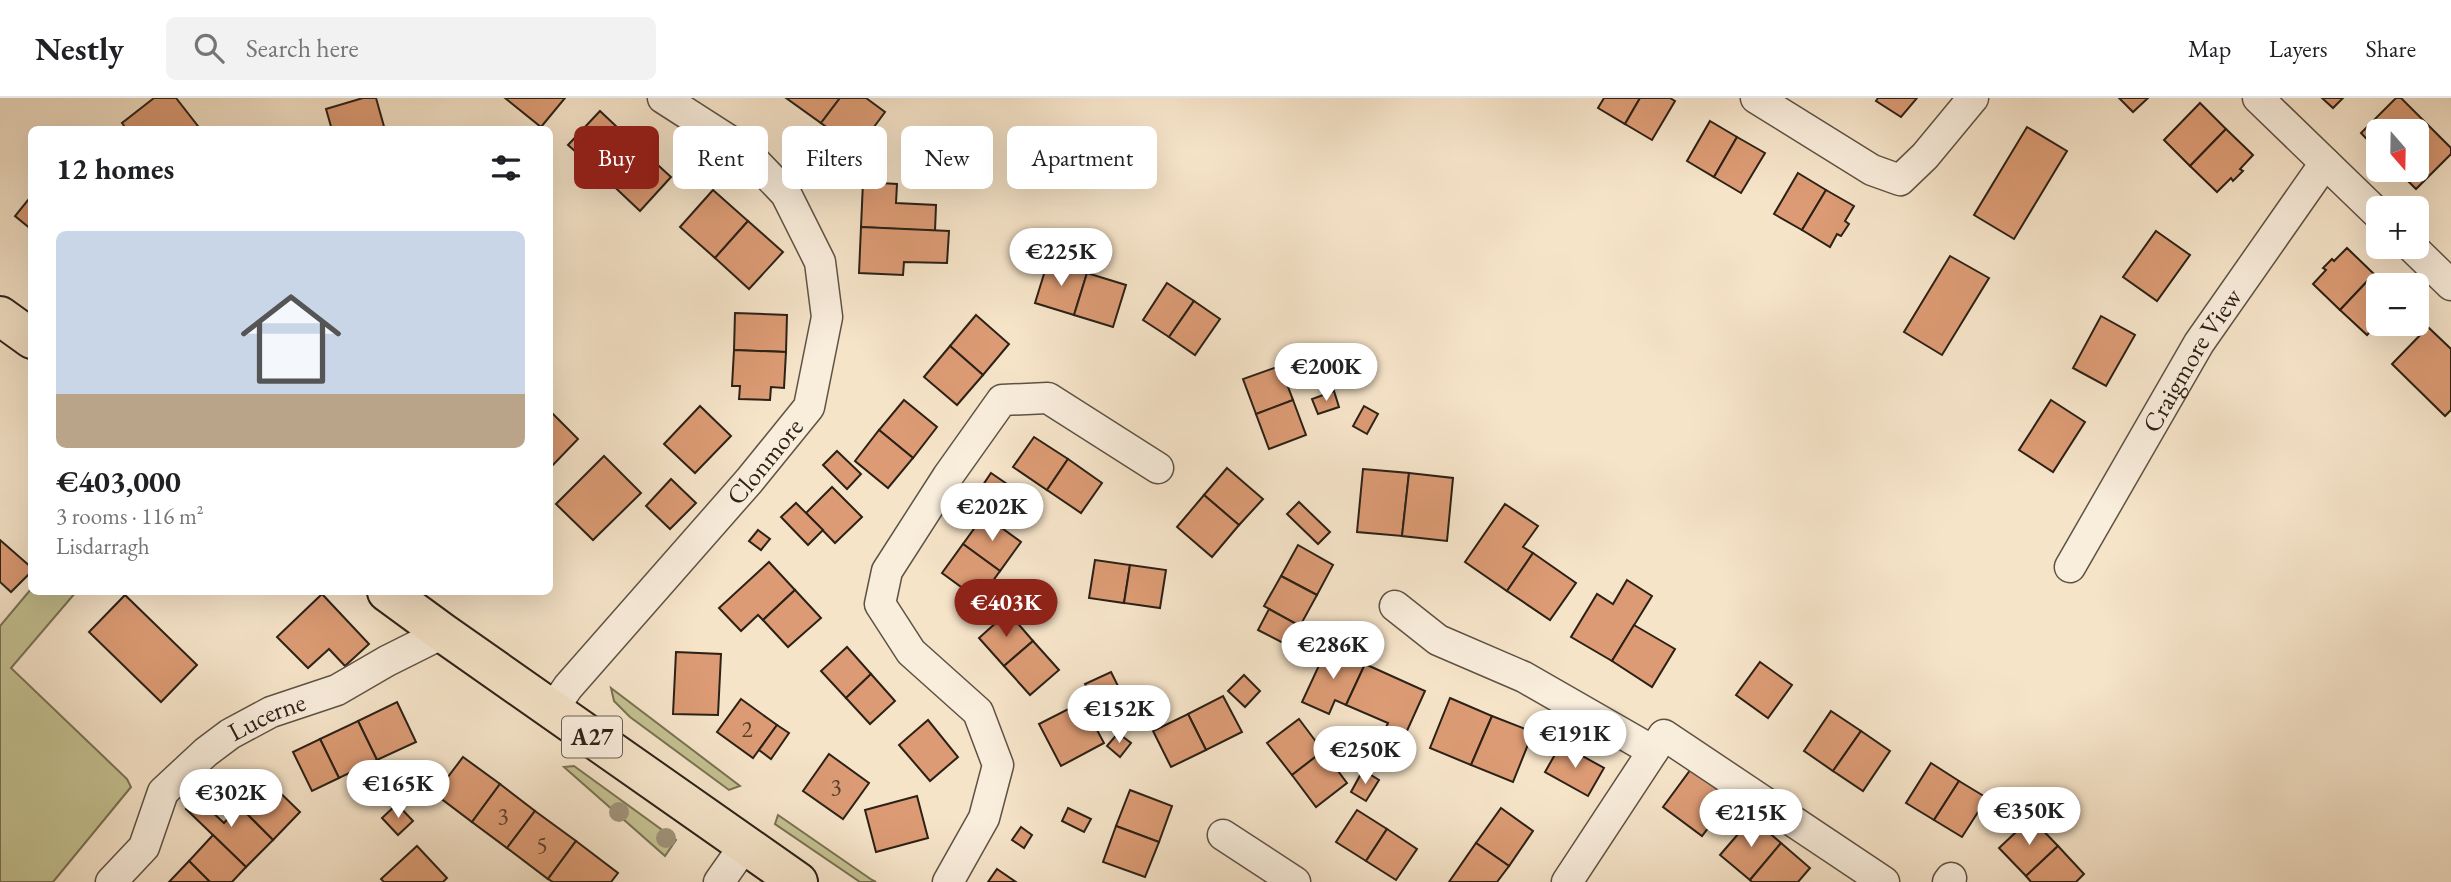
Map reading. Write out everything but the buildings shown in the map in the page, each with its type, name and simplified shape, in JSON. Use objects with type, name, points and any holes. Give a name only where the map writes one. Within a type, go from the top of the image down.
[{"type":"main road","points":[[0,316],[28,336]]},
{"type":"main road","name":"A27","points":[[391,595],[798,882]]},
{"type":"street","name":"Clonmore","points":[[553,709],[568,687],[749,481],[809,407],[827,317],[820,262],[786,194],[744,150],[663,98]]},
{"type":"street","points":[[1756,98],[1872,170],[1900,180],[1925,156],[1973,98]]},
{"type":"street","points":[[2258,98],[2366,202]]},
{"type":"street","name":"Craigmore View","points":[[2070,567],[2199,343],[2325,163]]},
{"type":"street","points":[[2424,259],[2451,285]]},
{"type":"street","points":[[948,882],[984,818],[998,765],[978,712],[911,652],[880,604],[887,570],[948,476],[1002,400],[1048,398],[1158,467]]},
{"type":"street","points":[[1395,606],[1438,640],[1664,735],[1884,882]]},
{"type":"street","name":"Lucerne","points":[[110,882],[144,847],[163,792],[230,734],[271,712],[337,690],[443,633]]},
{"type":"street","points":[[1567,882],[1664,735]]},
{"type":"street","points":[[1223,835],[1295,882]]},
{"type":"street","points":[[719,882],[745,845]]},
{"type":"shaded area","points":[[28,593],[28,595],[73,595],[11,668],[127,779],[131,787],[53,882],[0,882],[0,626]]},
{"type":"shaded area","points":[[611,688],[740,786],[729,790],[630,717],[614,701]]},
{"type":"shaded area","points":[[574,766],[676,840],[665,856],[564,767]]},
{"type":"shaded area","points":[[778,815],[876,882],[860,882],[775,824]]}]
